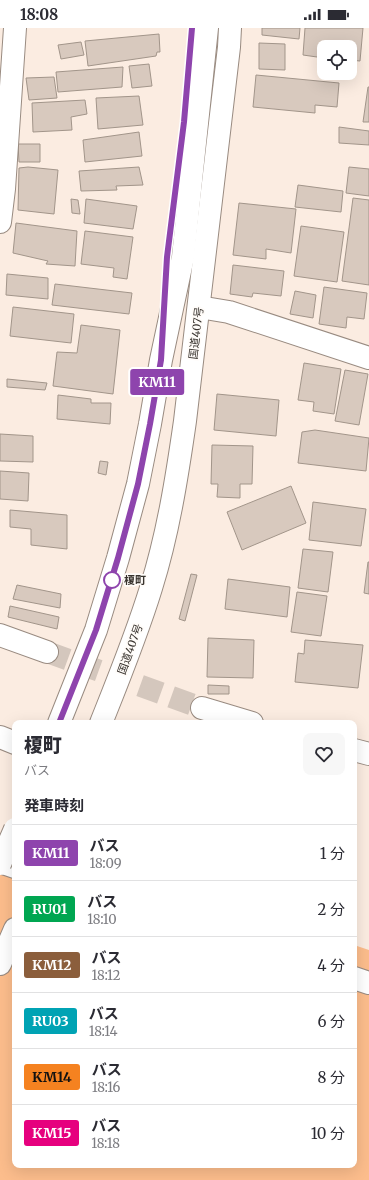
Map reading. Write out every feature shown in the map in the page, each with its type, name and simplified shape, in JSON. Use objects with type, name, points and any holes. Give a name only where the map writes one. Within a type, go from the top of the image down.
[{"type":"main road","points":[[0,222],[4,189],[15,28]]},
{"type":"main road","points":[[161,360],[167,257],[184,122],[192,28]]},
{"type":"main road","points":[[60,720],[96,630],[118,558],[138,484],[182,257],[207,28]]},
{"type":"main road","name":"国道407号","points":[[102,720],[133,643],[152,587],[178,469],[186,421],[230,28]]},
{"type":"main road","points":[[199,307],[229,312],[369,358]]},
{"type":"main road","points":[[0,635],[47,652]]},
{"type":"main road","points":[[202,708],[242,720]]},
{"type":"main road","points":[[0,737],[12,742]]},
{"type":"main road","points":[[357,751],[369,754]]},
{"type":"main road","points":[[12,836],[0,863],[12,866]]},
{"type":"main road","points":[[0,964],[12,936]]},
{"type":"main road","points":[[357,979],[369,983]]},
{"type":"shaded area","points":[[0,839],[12,842],[12,1168],[357,1168],[357,946],[369,950],[369,1180],[0,1180]]},
{"type":"building","points":[[262,28],[300,28],[299,39],[262,35]]},
{"type":"building","points":[[305,28],[363,28],[360,61],[357,61],[357,40],[317,40],[317,57],[303,55]]},
{"type":"building","points":[[159,34],[160,52],[157,52],[156,56],[88,66],[85,41]]},
{"type":"building","points":[[81,42],[84,55],[61,59],[58,45]]},
{"type":"building","points":[[259,43],[285,44],[285,70],[259,69]]},
{"type":"building","points":[[149,64],[152,86],[132,88],[129,66]]},
{"type":"building","points":[[123,67],[122,87],[58,92],[56,72]]},
{"type":"building","points":[[256,75],[339,83],[337,107],[315,105],[315,113],[253,107]]},
{"type":"building","points":[[54,77],[57,98],[29,100],[26,78]]},
{"type":"building","points":[[368,87],[369,122],[363,122]]},
{"type":"building","points":[[139,96],[143,125],[98,129],[96,98]]},
{"type":"building","points":[[85,100],[87,114],[71,117],[72,130],[33,132],[32,103]]},
{"type":"building","points":[[339,127],[369,131],[369,145],[339,143]]},
{"type":"building","points":[[139,132],[142,156],[85,162],[83,140]]},
{"type":"building","points":[[18,144],[40,144],[40,162],[19,162]]},
{"type":"building","points":[[28,167],[58,170],[54,214],[18,210],[19,168]]},
{"type":"building","points":[[139,167],[143,185],[116,186],[117,190],[81,191],[79,171]]},
{"type":"building","points":[[349,167],[369,169],[369,196],[346,193]]},
{"type":"building","points":[[298,185],[343,191],[341,212],[295,207]]},
{"type":"building","points":[[353,198],[369,200],[369,285],[342,281]]},
{"type":"building","points":[[71,199],[78,200],[80,214],[72,213]]},
{"type":"building","points":[[86,199],[137,206],[133,229],[84,223]]},
{"type":"building","points":[[239,203],[296,209],[291,253],[266,249],[266,259],[233,255]]},
{"type":"building","points":[[16,223],[77,231],[75,266],[46,264],[48,261],[13,253]]},
{"type":"building","points":[[301,226],[344,232],[337,282],[294,276]]},
{"type":"building","points":[[85,231],[133,237],[127,279],[113,277],[114,268],[81,264]]},
{"type":"building","points":[[233,265],[284,271],[281,296],[253,293],[252,297],[230,294]]},
{"type":"building","points":[[7,274],[48,278],[48,299],[6,295]]},
{"type":"building","points":[[55,284],[132,293],[129,314],[52,305]]},
{"type":"building","points":[[324,287],[367,293],[364,319],[347,317],[346,328],[319,324]]},
{"type":"building","points":[[295,291],[316,295],[313,318],[290,314]]},
{"type":"building","points":[[13,307],[74,314],[71,343],[10,336]]},
{"type":"building","points":[[81,325],[120,330],[113,394],[53,386],[57,352],[77,353]]},
{"type":"building","points":[[304,363],[341,369],[334,414],[313,411],[314,402],[298,400]]},
{"type":"building","points":[[345,370],[368,374],[359,425],[335,421]]},
{"type":"building","points":[[7,379],[47,383],[45,390],[7,387]]},
{"type":"building","points":[[217,394],[279,400],[276,436],[214,430]]},
{"type":"building","points":[[58,395],[91,399],[91,403],[111,403],[110,424],[57,419]]},
{"type":"building","points":[[315,430],[369,438],[366,471],[298,463],[302,432]]},
{"type":"building","points":[[0,434],[33,436],[33,462],[0,461]]},
{"type":"building","points":[[212,445],[253,446],[252,484],[240,484],[240,498],[217,497],[218,484],[211,484]]},
{"type":"building","points":[[100,461],[108,462],[106,475],[98,473]]},
{"type":"building","points":[[0,471],[29,473],[28,501],[0,499]]},
{"type":"building","points":[[291,486],[306,523],[242,550],[227,512]]},
{"type":"building","points":[[313,502],[366,509],[361,546],[309,540]]},
{"type":"building","points":[[10,510],[67,515],[67,549],[31,545],[31,529],[10,527]]},
{"type":"building","points":[[303,549],[333,552],[328,592],[298,588]]},
{"type":"building","points":[[369,562],[369,594],[364,593]]},
{"type":"building","points":[[191,574],[197,575],[185,621],[179,619]]},
{"type":"building","points":[[228,579],[290,587],[287,617],[225,609]]},
{"type":"building","points":[[17,585],[61,594],[60,608],[13,599]]},
{"type":"building","points":[[297,592],[327,596],[321,636],[291,632]]},
{"type":"building","points":[[10,606],[59,617],[57,629],[8,617]]},
{"type":"building","points":[[208,638],[254,640],[253,678],[207,677]]},
{"type":"building","points":[[305,640],[363,645],[358,688],[295,682],[298,653],[304,654]]},
{"type":"building","points":[[208,685],[229,686],[229,694],[208,694]]},
{"type":"tunnel","points":[[47,652],[202,708]]},
{"type":"bus line","name":"KM11","points":[[60,720],[96,630],[118,558],[138,484],[150,424],[161,360],[167,257],[184,122],[192,28]]},
{"type":"place","name":"榎町","points":[[112,580]]}]
